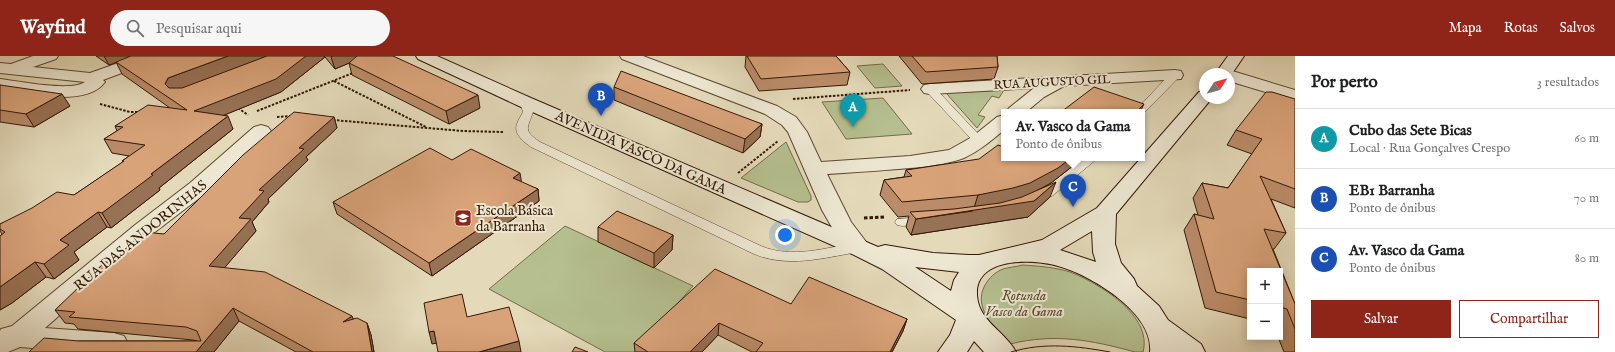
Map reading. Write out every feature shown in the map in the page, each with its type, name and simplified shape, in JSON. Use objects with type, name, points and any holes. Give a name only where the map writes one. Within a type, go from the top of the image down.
[{"type":"street","points":[[4,65],[50,56]]},
{"type":"street","points":[[91,78],[153,56]]},
{"type":"street","name":"AVENIDA VASCO DA GAMA","points":[[424,56],[525,102],[858,247],[891,263],[971,317]]},
{"type":"street","points":[[1228,68],[1236,56]]},
{"type":"street","points":[[640,58],[771,110],[789,121],[815,169],[838,220],[858,247]]},
{"type":"street","points":[[0,84],[67,92],[82,90],[95,84],[96,82],[96,80],[91,78],[4,65]]},
{"type":"street","name":"RUA AUGUSTO GIL","points":[[930,89],[1175,75]]},
{"type":"street","points":[[1235,77],[1295,96]]},
{"type":"street","points":[[1019,109],[1043,90],[1054,85],[1068,82]]},
{"type":"street","points":[[1002,352],[988,339],[971,317],[964,299],[965,285],[971,273],[981,263],[996,257],[1049,246],[1105,213],[1199,103]]},
{"type":"street","name":"RUA DAS ANDORINHAS","points":[[8,342],[143,230],[198,188],[254,122]]},
{"type":"street","points":[[815,169],[935,159],[956,154],[979,141],[1001,123]]},
{"type":"street","points":[[1105,213],[1102,240],[1105,254],[1112,270],[1149,313],[1162,340],[1191,352]]},
{"type":"street","name":"AVENIDA VASCO DA GAMA","points":[[858,247],[926,262],[949,264],[981,263]]},
{"type":"street","points":[[1014,254],[1037,254],[1063,260],[1090,269],[1114,282],[1136,299]]},
{"type":"street","points":[[952,352],[961,340],[971,317]]},
{"type":"street","points":[[8,342],[64,339],[140,347]]},
{"type":"lane","points":[[1142,109],[1175,75]]},
{"type":"lane","points":[[930,89],[979,141]]},
{"type":"lane","points":[[525,102],[528,112],[522,124],[522,132],[531,142],[549,152],[749,246],[766,253],[783,256],[797,256],[858,247]]},
{"type":"lane","points":[[1026,202],[1047,193],[1088,161]]},
{"type":"lane","points":[[902,222],[934,220]]},
{"type":"path","points":[[254,122],[333,81],[354,73]]},
{"type":"path","points":[[333,81],[428,128]]},
{"type":"path","points":[[788,99],[930,89]]},
{"type":"path","points":[[67,92],[89,101],[124,111],[143,111]]},
{"type":"path","points":[[235,106],[254,122],[294,116]]},
{"type":"path","points":[[326,119],[463,131],[522,132]]},
{"type":"path","points":[[720,187],[794,128]]},
{"type":"path","points":[[838,220],[898,216],[902,222]]},
{"type":"green space","points":[[883,64],[902,86],[875,88],[857,66]]},
{"type":"green space","points":[[1004,90],[999,98],[992,96],[978,115],[985,117],[977,128],[946,93]]},
{"type":"green space","points":[[883,98],[912,134],[846,139],[822,102]]},
{"type":"green space","points":[[786,142],[811,196],[811,200],[808,202],[798,202],[741,178]]},
{"type":"green space","points":[[565,226],[693,286],[635,352],[605,352],[489,289]]},
{"type":"green space","name":"Rotunda Vasco da Gama","points":[[1022,265],[1064,270],[1082,277],[1108,292],[1132,313],[1140,325],[1144,338],[1143,352],[1135,352],[1103,344],[1073,339],[1042,339],[1010,344],[987,318],[981,302],[982,294],[985,285],[990,278],[1000,270]]},
{"type":"building","points":[[131,56],[228,56],[168,78],[165,84],[169,88],[182,88],[267,56],[306,56],[276,79],[194,111],[228,116],[102,213],[98,212],[60,240],[69,245],[44,264],[35,262],[0,287],[0,236],[5,232],[0,229],[0,224],[32,208],[57,192],[74,195],[145,145],[104,139],[123,127],[115,126],[148,105],[187,110],[116,62]]},
{"type":"building","points":[[357,56],[393,56],[478,95],[446,111],[349,63]]},
{"type":"building","points":[[747,56],[836,56],[850,72],[761,79]]},
{"type":"building","points":[[912,56],[997,56],[998,67],[926,72]]},
{"type":"building","points":[[621,71],[762,124],[745,139],[614,87]]},
{"type":"building","points":[[0,85],[62,94],[26,114],[0,110]]},
{"type":"building","points":[[1094,87],[1144,104],[1139,109],[1065,109]]},
{"type":"building","points":[[1266,92],[1272,92],[1295,99],[1295,189],[1260,176],[1286,233],[1264,229],[1280,268],[1247,268],[1247,299],[1216,292],[1194,214],[1214,219],[1202,183],[1228,188],[1262,139],[1236,130]]},
{"type":"building","points":[[294,112],[334,117],[299,148],[304,149],[259,190],[264,191],[239,218],[251,219],[209,266],[265,272],[352,316],[343,322],[357,318],[367,323],[372,352],[313,352],[233,308],[196,352],[29,352],[44,338],[79,341],[201,341],[197,331],[186,327],[69,317],[75,312],[55,310],[105,262],[111,262],[144,232],[164,234],[243,155]]},
{"type":"building","points":[[998,145],[1001,146],[1001,161],[1067,161],[1058,168],[1030,183],[978,195],[902,202],[884,180],[912,176],[906,170],[979,159]]},
{"type":"building","points":[[430,148],[452,160],[471,149],[520,173],[513,178],[538,189],[429,263],[333,202]]},
{"type":"building","points":[[1056,182],[1034,201],[916,219],[910,212],[954,209],[1000,203],[1022,197]]},
{"type":"building","points":[[617,211],[673,235],[654,253],[598,227]]},
{"type":"building","points":[[715,269],[791,304],[809,277],[907,319],[890,352],[756,352],[763,343],[719,323],[690,352],[648,352],[634,343]]},
{"type":"building","points":[[1283,275],[1295,304],[1295,329],[1287,309],[1283,308]]},
{"type":"building","points":[[462,294],[467,317],[509,307],[519,341],[479,352],[438,352],[434,331],[429,332],[424,303]]},
{"type":"building","points":[[575,347],[588,352],[572,352]]},
{"type":"tram line","points":[[1011,352],[1048,346],[1085,348],[1110,352]]},
{"type":"place","name":"EB1 Barranha","points":[[601,116]]},
{"type":"place","name":"Cubo das Sete Bicas","points":[[853,127]]},
{"type":"place","name":"Av. Vasco da Gama","points":[[1073,207]]},
{"type":"place","name":"Escola Básica da Barranha","points":[[463,218]]}]
